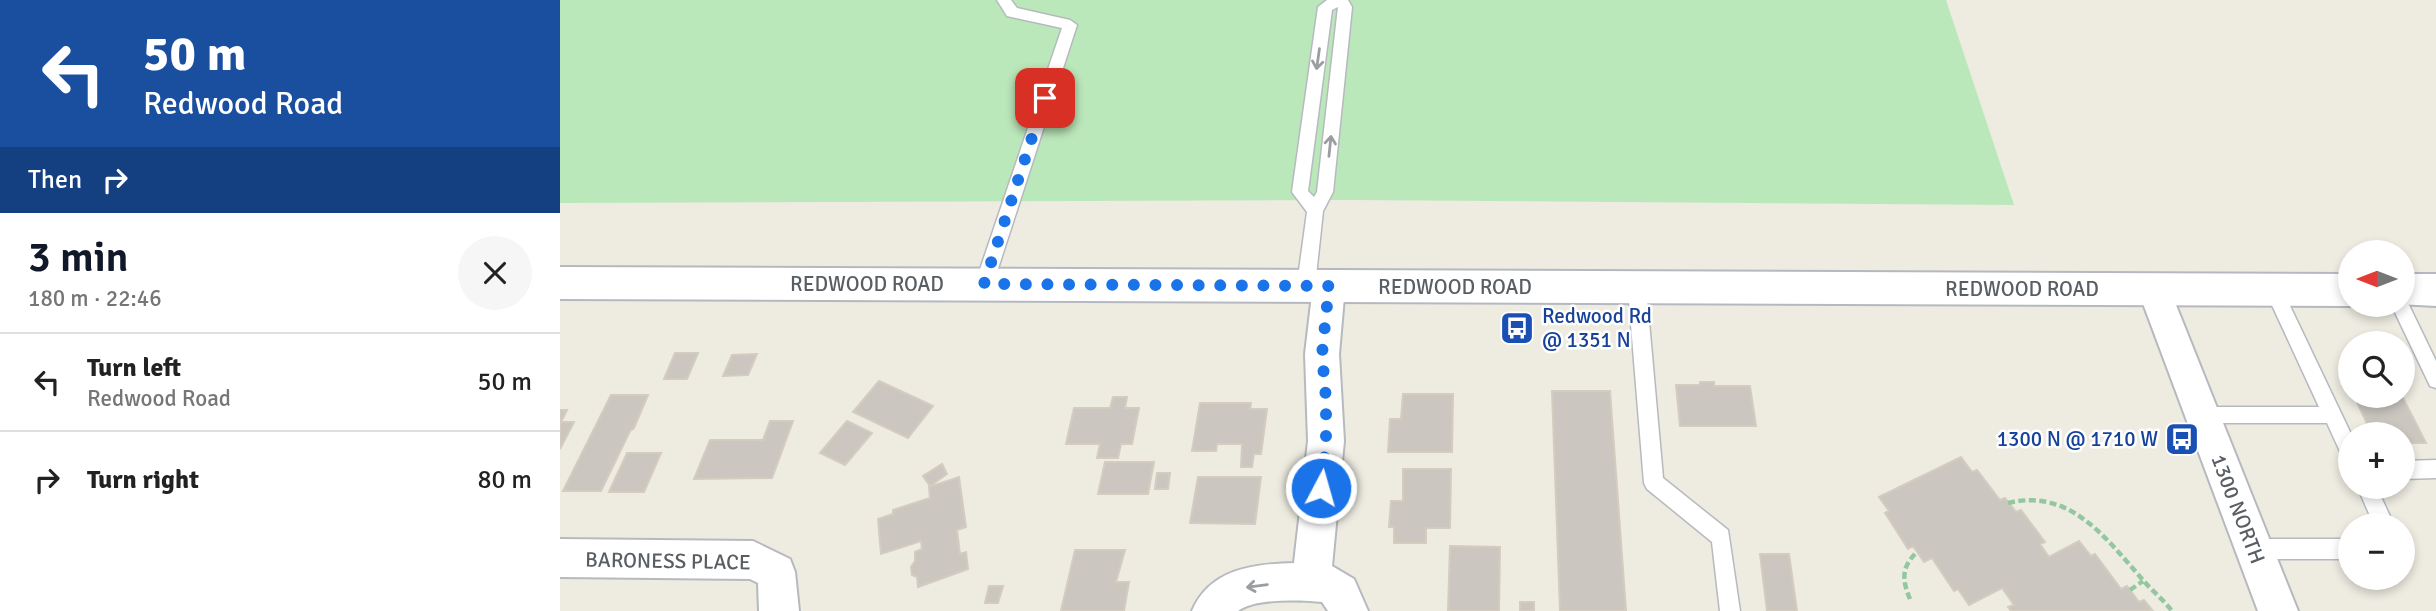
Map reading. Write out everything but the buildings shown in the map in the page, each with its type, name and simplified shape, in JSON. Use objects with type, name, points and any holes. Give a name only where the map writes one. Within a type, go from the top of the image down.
[{"type":"main road","name":"REDWOOD ROAD","points":[[560,283],[2338,290]]},
{"type":"main road","points":[[2415,290],[2436,290]]},
{"type":"street","points":[[1311,582],[1326,441],[1326,399],[1317,286]]},
{"type":"street","name":"1300 NORTH","points":[[2154,290],[2278,611]]},
{"type":"street","name":"BARONESS PLACE","points":[[560,558],[753,560],[776,572],[779,611]]},
{"type":"street","points":[[1212,611],[1223,598],[1237,589],[1264,584],[1311,582],[1328,584],[1341,593],[1348,611]]},
{"type":"lane","points":[[984,284],[1070,25],[1012,12],[1004,0]]},
{"type":"lane","points":[[1315,211],[1300,192],[1325,7],[1340,0],[1345,7],[1325,192],[1315,211],[1317,286]]},
{"type":"lane","points":[[1637,288],[1654,483],[1721,537],[1730,611]]},
{"type":"lane","points":[[2274,290],[2338,426]]},
{"type":"lane","points":[[2406,317],[2436,380]]},
{"type":"lane","points":[[2202,415],[2333,415]]},
{"type":"lane","points":[[2415,470],[2436,469]]},
{"type":"lane","points":[[2254,549],[2338,549]]},
{"type":"path","points":[[2008,503],[2022,497],[2034,496],[2056,502],[2079,516],[2126,561],[2172,611]]},
{"type":"path","points":[[1910,599],[1902,574],[1905,562],[1917,552]]},
{"type":"path","points":[[2130,590],[2143,581]]},
{"type":"green space","points":[[560,0],[1946,0],[2014,205],[1353,200],[560,203]]},
{"type":"place","name":"Redwood Rd @ 1351 N","points":[[1517,328]]},
{"type":"place","name":"1300 N @ 1710 W","points":[[2182,439]]},
{"type":"route","points":[[1045,98],[984,284],[1329,286],[1322,354],[1326,441],[1321,488]]}]
